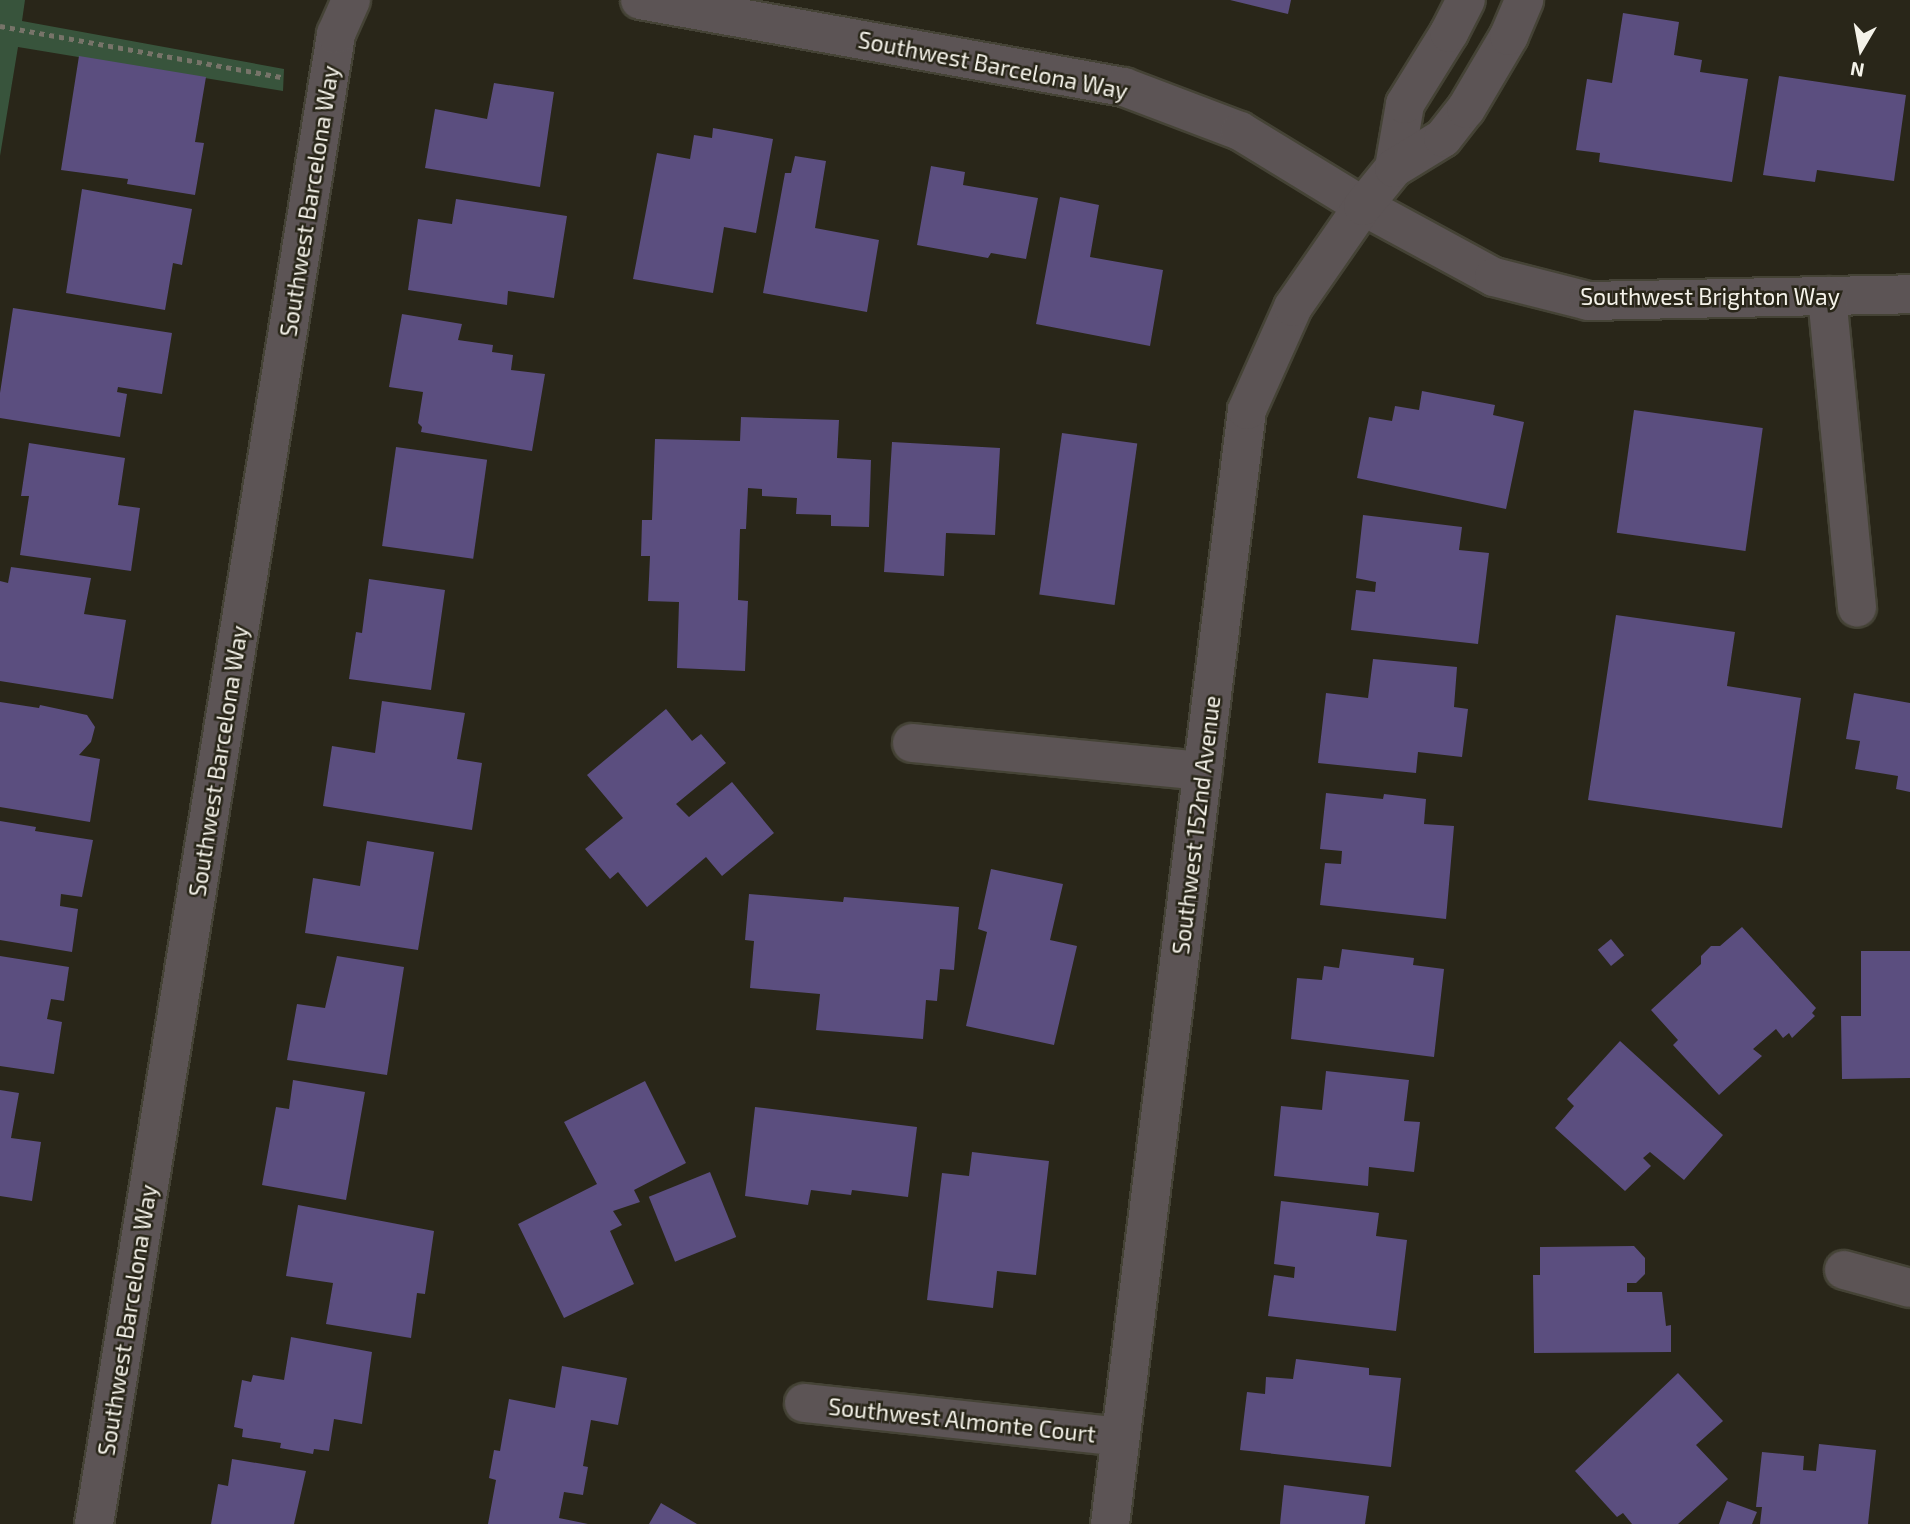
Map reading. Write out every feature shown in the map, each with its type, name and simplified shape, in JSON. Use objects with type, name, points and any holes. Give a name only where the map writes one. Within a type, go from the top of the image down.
[{"type":"street","name":"Southwest Barcelona Way","points":[[94,1524],[336,34],[351,0]]},
{"type":"street","name":"Southwest Barcelona Way","points":[[640,0],[1124,87],[1240,131],[1363,206]]},
{"type":"street","name":"Southwest 152nd Avenue","points":[[1394,167],[1405,104],[1466,0]]},
{"type":"street","name":"Southwest 152nd Avenue","points":[[1111,1524],[1119,1437],[1247,410],[1293,307],[1363,206],[1394,167],[1443,138],[1458,119],[1509,36],[1524,0]]},
{"type":"street","name":"Southwest Brighton Way","points":[[1363,206],[1494,277],[1588,301],[1910,294]]},
{"type":"street","points":[[1827,296],[1857,608]]},
{"type":"street","points":[[912,743],[1203,771]]},
{"type":"street","points":[[1844,1270],[1910,1289]]},
{"type":"street","name":"Southwest Almonte Court","points":[[804,1403],[1119,1437]]},
{"type":"path","points":[[0,26],[328,85]]},
{"type":"green space","points":[[0,0],[25,0],[22,21],[284,69],[283,91],[18,47],[0,156]]},
{"type":"building","points":[[1230,0],[1291,0],[1288,14]]},
{"type":"building","points":[[1623,13],[1679,22],[1674,55],[1702,60],[1700,72],[1748,79],[1732,182],[1599,162],[1600,153],[1576,150],[1587,79],[1612,83]]},
{"type":"building","points":[[79,56],[206,77],[195,142],[204,143],[195,195],[127,184],[128,179],[61,170]]},
{"type":"building","points":[[1779,76],[1906,95],[1894,181],[1817,170],[1815,182],[1763,175]]},
{"type":"building","points":[[494,83],[554,92],[540,187],[425,168],[435,109],[487,119]]},
{"type":"building","points":[[713,128],[773,139],[756,233],[724,227],[713,293],[633,279],[657,153],[690,159],[694,135],[712,138]]},
{"type":"building","points":[[795,156],[826,161],[815,228],[879,240],[867,312],[763,293],[785,173],[791,173]]},
{"type":"building","points":[[931,166],[965,172],[963,185],[1038,198],[1026,259],[991,253],[988,258],[917,245]]},
{"type":"building","points":[[82,189],[192,209],[182,265],[173,263],[165,310],[66,293]]},
{"type":"building","points":[[1060,197],[1099,205],[1090,257],[1163,270],[1150,346],[1036,324]]},
{"type":"building","points":[[456,199],[567,216],[554,298],[508,291],[507,305],[408,290],[418,219],[452,224]]},
{"type":"building","points":[[13,308],[172,333],[162,394],[118,387],[117,392],[127,394],[120,437],[0,418],[0,393]]},
{"type":"building","points":[[402,314],[462,324],[458,340],[493,345],[492,352],[513,355],[511,370],[545,374],[532,451],[421,432],[422,427],[418,423],[423,392],[389,387]]},
{"type":"building","points":[[1422,391],[1495,405],[1493,415],[1524,422],[1506,509],[1357,478],[1369,417],[1392,421],[1395,406],[1419,410]]},
{"type":"building","points":[[1634,410],[1763,428],[1745,551],[1617,533]]},
{"type":"building","points":[[741,417],[839,420],[837,458],[871,460],[869,527],[831,526],[831,515],[796,514],[797,498],[762,496],[762,489],[748,488],[746,529],[740,529],[738,600],[748,601],[745,671],[677,668],[679,602],[648,601],[650,556],[641,556],[642,520],[652,520],[655,439],[740,441]]},
{"type":"building","points":[[1062,433],[1137,444],[1115,605],[1039,594]]},
{"type":"building","points":[[892,442],[1000,448],[995,535],[946,533],[944,576],[884,572]]},
{"type":"building","points":[[29,443],[125,458],[118,505],[140,508],[131,571],[20,555],[29,496],[21,496]]},
{"type":"building","points":[[396,447],[487,460],[473,559],[382,546]]},
{"type":"building","points":[[1363,515],[1462,527],[1459,550],[1489,553],[1478,644],[1351,630],[1356,590],[1375,592],[1376,582],[1356,578]]},
{"type":"building","points":[[11,567],[91,578],[84,614],[126,620],[113,699],[0,681],[0,581],[8,583]]},
{"type":"building","points":[[369,579],[445,590],[431,690],[349,679],[356,632],[362,633]]},
{"type":"building","points":[[1616,615],[1735,632],[1727,686],[1801,698],[1782,828],[1588,800]]},
{"type":"building","points":[[1373,659],[1457,667],[1454,707],[1468,709],[1462,757],[1418,752],[1416,773],[1318,763],[1326,693],[1368,698]]},
{"type":"building","points":[[1854,693],[1910,703],[1910,792],[1896,789],[1898,776],[1855,769],[1860,741],[1846,739]]},
{"type":"building","points":[[382,701],[465,713],[457,759],[482,763],[472,830],[323,806],[332,746],[375,753]]},
{"type":"building","points":[[0,702],[39,708],[40,705],[87,715],[95,727],[91,742],[79,755],[100,759],[90,822],[0,807]]},
{"type":"building","points":[[666,709],[692,741],[701,734],[726,763],[676,804],[689,817],[732,782],[774,833],[722,876],[706,857],[647,907],[618,872],[610,879],[585,849],[623,818],[587,775]]},
{"type":"building","points":[[1326,793],[1383,799],[1384,794],[1426,799],[1424,824],[1454,826],[1446,919],[1320,905],[1325,863],[1341,864],[1342,851],[1320,849]]},
{"type":"building","points":[[0,821],[36,827],[35,831],[93,840],[82,897],[61,894],[60,906],[78,909],[72,952],[0,940]]},
{"type":"building","points":[[367,841],[434,852],[418,950],[305,933],[313,878],[360,886]]},
{"type":"building","points":[[991,869],[1063,884],[1050,940],[1077,946],[1054,1045],[966,1026],[987,932],[978,929]]},
{"type":"building","points":[[749,894],[843,902],[844,897],[959,907],[954,970],[940,969],[937,1001],[926,1000],[923,1039],[816,1030],[820,994],[750,988],[754,941],[745,940]]},
{"type":"building","points":[[1742,927],[1816,1008],[1812,1013],[1815,1016],[1792,1038],[1789,1033],[1783,1038],[1776,1029],[1753,1049],[1762,1056],[1719,1095],[1673,1045],[1678,1040],[1651,1010],[1701,964],[1701,956],[1711,946],[1720,946]]},
{"type":"building","points":[[1611,939],[1624,955],[1611,966],[1598,950]]},
{"type":"building","points":[[1342,949],[1414,958],[1413,965],[1444,969],[1434,1057],[1291,1039],[1297,978],[1322,980],[1324,966],[1339,968]]},
{"type":"building","points":[[1861,951],[1910,951],[1910,1078],[1842,1079],[1841,1016],[1861,1016]]},
{"type":"building","points":[[0,956],[69,967],[64,1001],[51,999],[47,1019],[62,1022],[54,1074],[0,1066]]},
{"type":"building","points":[[337,956],[404,967],[387,1075],[287,1060],[297,1004],[325,1008]]},
{"type":"building","points":[[1620,1041],[1723,1135],[1684,1180],[1650,1152],[1643,1158],[1651,1166],[1625,1191],[1555,1128],[1574,1106],[1567,1099]]},
{"type":"building","points":[[1326,1071],[1409,1080],[1404,1121],[1420,1122],[1414,1172],[1369,1167],[1368,1186],[1274,1176],[1281,1106],[1322,1110]]},
{"type":"building","points":[[293,1080],[365,1092],[346,1200],[262,1185],[276,1107],[289,1109]]},
{"type":"building","points":[[645,1081],[686,1163],[634,1190],[640,1202],[613,1211],[622,1225],[610,1231],[634,1284],[564,1318],[518,1224],[597,1184],[564,1122]]},
{"type":"building","points":[[0,1090],[19,1093],[11,1138],[41,1142],[32,1201],[0,1196]]},
{"type":"building","points":[[755,1107],[917,1127],[908,1197],[852,1190],[851,1195],[811,1190],[808,1205],[745,1196]]},
{"type":"building","points":[[972,1152],[1049,1161],[1036,1275],[997,1271],[993,1308],[927,1300],[942,1173],[969,1176]]},
{"type":"building","points":[[710,1172],[736,1237],[675,1262],[649,1197]]},
{"type":"building","points":[[1281,1201],[1379,1213],[1376,1236],[1407,1240],[1396,1331],[1268,1316],[1274,1275],[1294,1278],[1295,1267],[1274,1264]]},
{"type":"building","points":[[298,1205],[434,1231],[425,1294],[417,1293],[411,1338],[326,1324],[333,1283],[286,1276]]},
{"type":"building","points":[[1634,1246],[1645,1258],[1645,1274],[1636,1283],[1627,1283],[1627,1292],[1662,1292],[1666,1326],[1671,1325],[1671,1352],[1534,1353],[1533,1275],[1540,1275],[1540,1247]]},
{"type":"building","points":[[291,1337],[372,1352],[362,1424],[334,1419],[329,1451],[314,1449],[313,1454],[280,1448],[281,1443],[242,1437],[243,1429],[234,1427],[242,1380],[251,1382],[253,1375],[284,1380]]},
{"type":"building","points":[[1296,1359],[1369,1368],[1369,1375],[1401,1378],[1391,1467],[1240,1450],[1247,1392],[1265,1394],[1266,1377],[1293,1379]]},
{"type":"building","points":[[562,1366],[627,1378],[618,1425],[591,1420],[583,1466],[588,1467],[583,1495],[564,1492],[559,1518],[588,1524],[488,1524],[496,1480],[489,1478],[494,1450],[500,1451],[509,1399],[555,1408]]},
{"type":"building","points":[[1678,1373],[1723,1421],[1696,1445],[1728,1479],[1678,1524],[1632,1524],[1623,1513],[1617,1517],[1575,1471]]},
{"type":"building","points":[[1819,1444],[1876,1450],[1868,1524],[1760,1524],[1762,1507],[1756,1507],[1762,1452],[1804,1456],[1803,1470],[1816,1471]]},
{"type":"building","points":[[232,1459],[306,1471],[294,1524],[211,1524],[218,1484],[228,1486]]},
{"type":"building","points":[[1284,1485],[1369,1496],[1365,1524],[1280,1524]]},
{"type":"building","points":[[1727,1501],[1757,1512],[1752,1524],[1719,1524]]},
{"type":"building","points":[[661,1503],[697,1524],[649,1524]]}]
